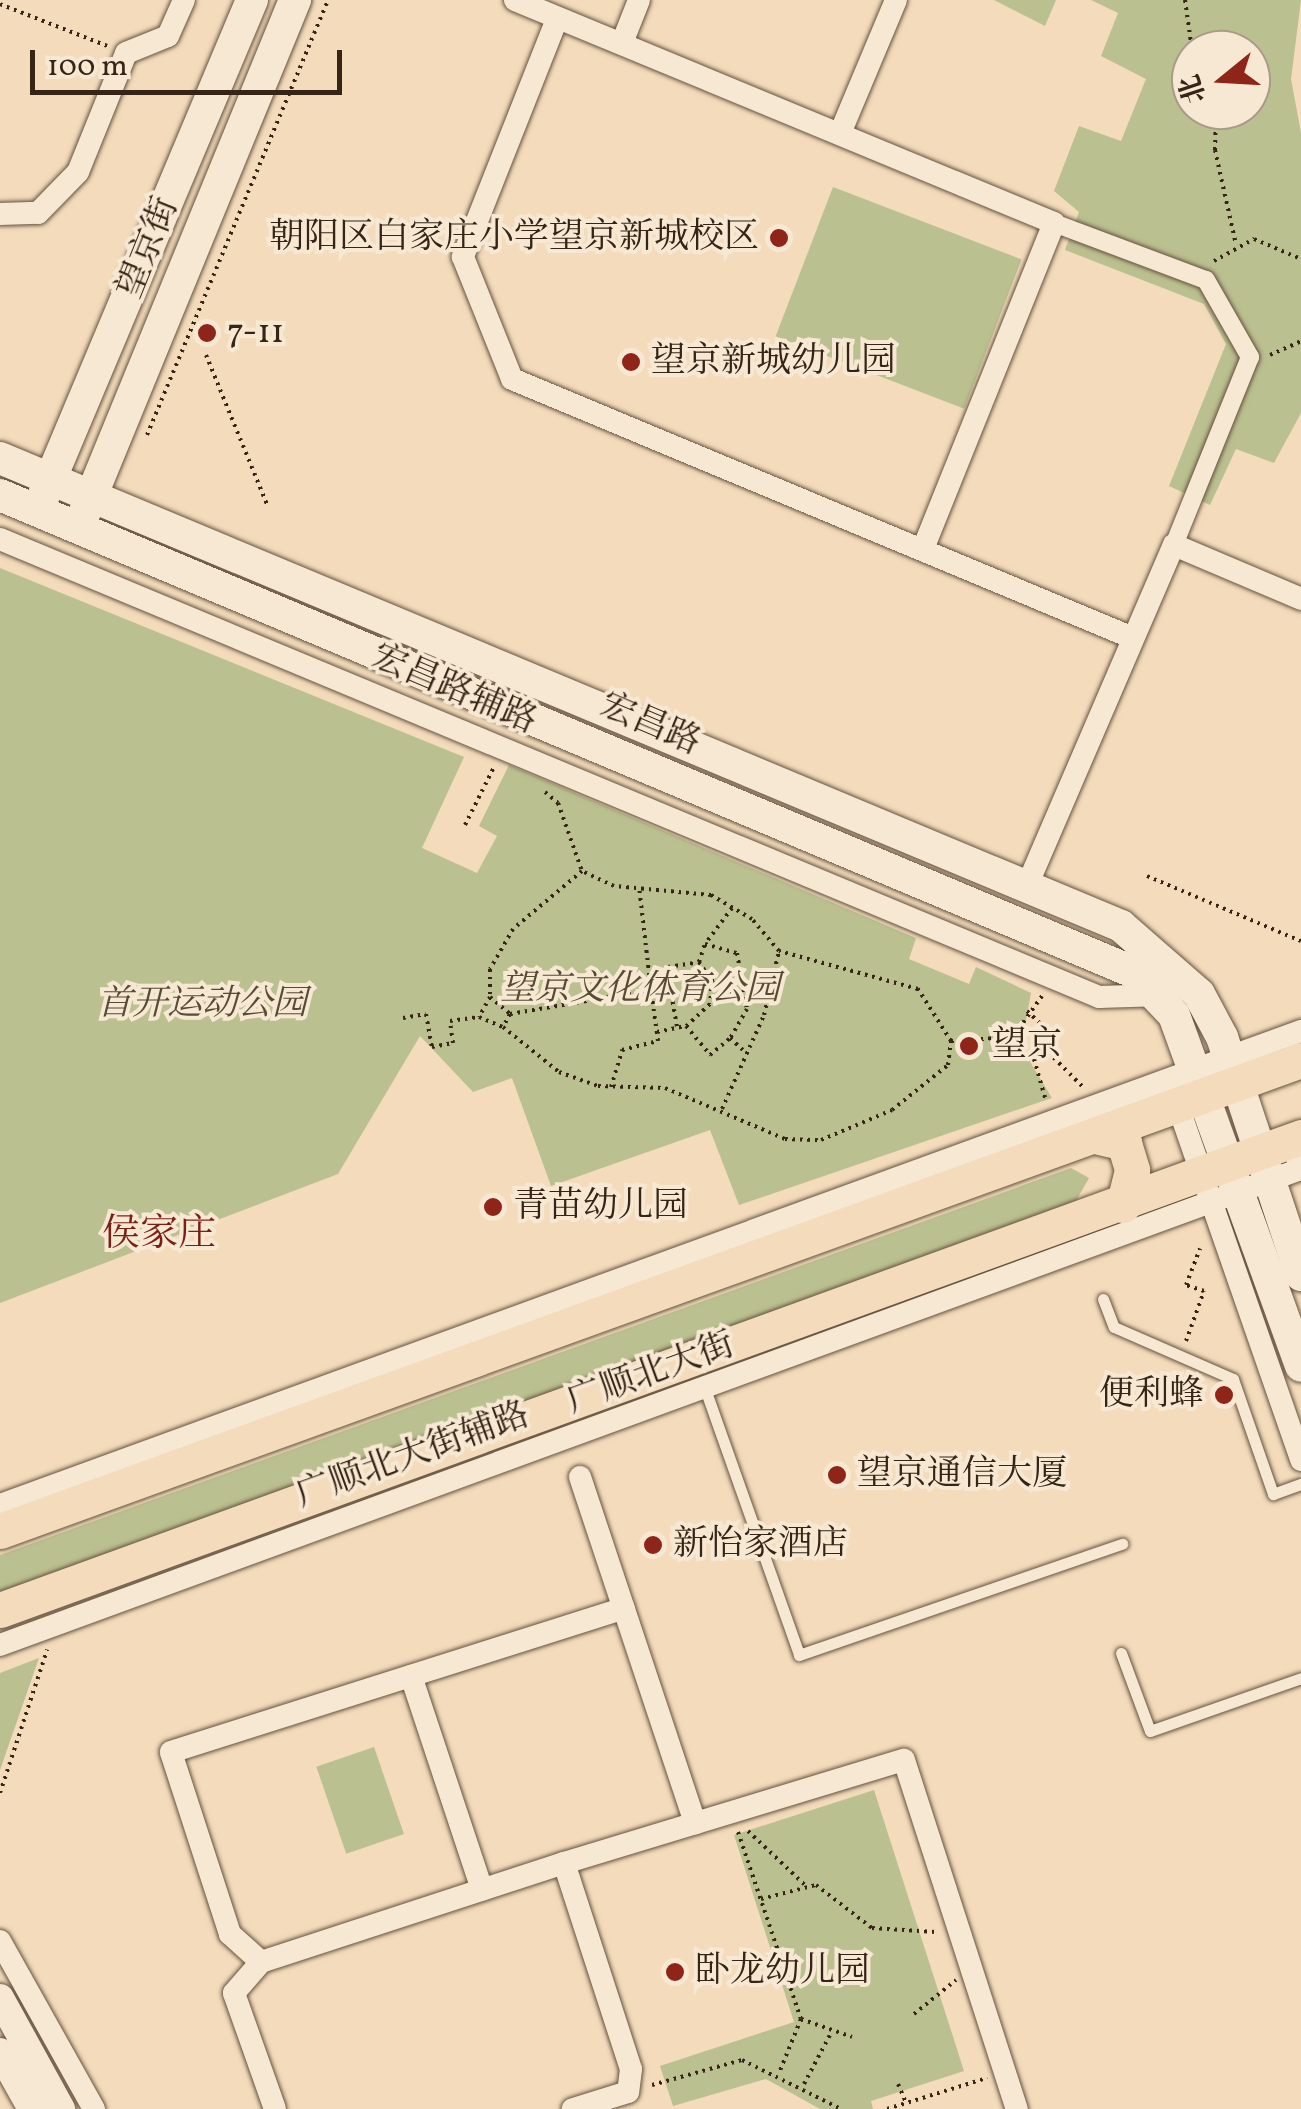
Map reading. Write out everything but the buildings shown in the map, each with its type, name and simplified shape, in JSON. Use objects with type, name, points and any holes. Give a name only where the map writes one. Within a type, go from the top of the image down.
[{"type":"main road","name":"望京街","points":[[39,510],[252,0]]},
{"type":"main road","name":"望京街","points":[[80,528],[295,0]]},
{"type":"main road","name":"宏昌路","points":[[0,458],[92,493],[1121,926],[1198,994],[1211,1075]]},
{"type":"main road","name":"宏昌路","points":[[0,495],[1132,972],[1162,995]]},
{"type":"main road","points":[[1162,995],[1211,1075],[1234,1179],[1301,1366]]},
{"type":"main road","name":"广顺北大街","points":[[0,1531],[1100,1137],[1211,1075],[1301,1060]]},
{"type":"main road","points":[[1100,1137],[1124,1143],[1132,1170],[1123,1206]]},
{"type":"main road","name":"广顺北大街","points":[[0,1610],[699,1373],[1123,1206],[1234,1179],[1298,1149]]},
{"type":"main road","points":[[1234,1179],[1301,1275]]},
{"type":"street","points":[[0,214],[38,213],[78,172],[126,53],[168,36],[184,0]]},
{"type":"street","points":[[515,0],[841,131],[1054,223],[1206,280],[1250,357],[1174,545],[1026,888]]},
{"type":"street","points":[[622,42],[639,0]]},
{"type":"street","points":[[841,131],[896,0]]},
{"type":"street","points":[[557,19],[463,257],[512,379],[924,546],[1133,638]]},
{"type":"street","points":[[924,546],[1054,223]]},
{"type":"street","name":"宏昌路辅路","points":[[0,538],[1100,997],[1162,995]]},
{"type":"street","points":[[1174,545],[1301,599]]},
{"type":"street","points":[[0,1505],[1211,1075],[1301,1032]]},
{"type":"street","points":[[1234,1179],[1301,1460]]},
{"type":"street","name":"广顺北大街辅路","points":[[0,1645],[699,1373],[1234,1179]]},
{"type":"street","points":[[580,1477],[695,1824]]},
{"type":"street","points":[[261,1962],[230,1934],[171,1752],[624,1608]]},
{"type":"street","points":[[411,1676],[482,1890]]},
{"type":"street","points":[[274,2109],[234,1993],[261,1962],[564,1863],[904,1760],[1017,2109]]},
{"type":"street","points":[[564,1863],[631,2069],[628,2092],[573,2109]]},
{"type":"street","points":[[0,1940],[94,2109]]},
{"type":"street","points":[[0,1998],[61,2109]]},
{"type":"street","points":[[0,2052],[32,2109]]},
{"type":"lane","points":[[1103,1299],[1114,1328],[1233,1379],[1273,1494],[1301,1484]]},
{"type":"lane","points":[[699,1373],[798,1655],[1122,1544]]},
{"type":"lane","points":[[1121,1653],[1150,1731],[1301,1678]]},
{"type":"path","points":[[1186,0],[1190,30]]},
{"type":"path","points":[[0,4],[126,53]]},
{"type":"path","points":[[1216,130],[1215,150],[1236,244]]},
{"type":"path","points":[[1206,280],[1236,244],[1280,243],[1301,259]]},
{"type":"path","points":[[1250,357],[1301,340]]},
{"type":"path","points":[[206,355],[268,507]]},
{"type":"path","points":[[466,826],[497,762]]},
{"type":"path","points":[[494,769],[510,776]]},
{"type":"path","points":[[542,788],[558,802],[582,872]]},
{"type":"path","points":[[404,1018],[426,1014],[432,1046],[453,1044],[450,1021],[479,1017],[503,1027],[558,1072],[612,1086],[665,1088],[785,1139],[820,1140],[926,1087],[948,1065],[951,1041],[918,988],[779,951],[732,908],[711,895],[639,887],[582,872]]},
{"type":"path","points":[[479,1017],[490,997],[500,947],[582,872]]},
{"type":"path","points":[[1147,876],[1301,941]]},
{"type":"path","points":[[612,1086],[622,1050],[658,1041],[639,887]]},
{"type":"path","points":[[699,962],[705,944],[732,908]]},
{"type":"path","points":[[686,1026],[710,1055],[730,1038],[747,1009],[737,953],[705,944]]},
{"type":"path","points":[[722,1109],[779,951]]},
{"type":"path","points":[[657,1032],[686,1026],[710,1004],[712,981],[699,962]]},
{"type":"path","points":[[677,1028],[668,967],[699,962]]},
{"type":"path","points":[[712,981],[727,977],[730,992],[744,989]]},
{"type":"path","points":[[510,1014],[670,987]]},
{"type":"path","points":[[1013,1037],[1027,1011],[1048,990]]},
{"type":"path","points":[[490,997],[506,1001],[510,1014],[503,1027]]},
{"type":"path","points":[[1027,1011],[1044,1026],[1043,1047],[1034,1059]]},
{"type":"path","points":[[951,1041],[1013,1037]]},
{"type":"path","points":[[1013,1037],[1034,1059],[1047,1106]]},
{"type":"path","points":[[730,1038],[745,1052]]},
{"type":"path","points":[[1043,1047],[1085,1089]]},
{"type":"path","points":[[1180,1356],[1204,1291],[1186,1286],[1200,1249]]},
{"type":"path","points":[[0,1793],[49,1646]]},
{"type":"path","points":[[779,2073],[801,2019],[736,1824],[770,1843],[806,1886],[846,1900],[872,1928],[931,1934],[958,1925]]},
{"type":"path","points":[[761,1899],[806,1886]]},
{"type":"path","points":[[914,2014],[945,1984],[974,1974]]},
{"type":"path","points":[[801,2019],[830,2033],[852,2037]]},
{"type":"path","points":[[804,2084],[830,2033]]},
{"type":"path","points":[[628,2092],[742,2060],[804,2084],[840,2109]]},
{"type":"path","points":[[887,2109],[1005,2072]]},
{"type":"path","points":[[898,2084],[906,2103]]},
{"type":"green space","points":[[994,0],[1056,0],[1045,26]]},
{"type":"green space","points":[[1091,0],[1301,0],[1291,79],[1301,133],[1301,413],[1274,463],[1236,449],[1210,505],[1169,486],[1226,344],[1204,304],[1065,250],[1079,212],[1054,191],[1079,126],[1121,141],[1146,79],[1101,56],[1118,13]]},
{"type":"green space","points":[[833,187],[1022,259],[964,409],[776,336]]},
{"type":"green space","points":[[0,568],[464,757],[422,848],[477,873],[497,836],[479,826],[509,765],[916,938],[909,959],[969,984],[976,967],[1031,993],[1021,1047],[1052,1098],[739,1205],[710,1130],[551,1186],[512,1078],[473,1092],[420,1036],[338,1174],[0,1303]]},
{"type":"green space","points":[[1071,1168],[1089,1178],[1076,1201],[0,1592],[0,1555]]},
{"type":"green space","points":[[39,1658],[0,1770],[0,1673]]},
{"type":"green space","points":[[374,1747],[404,1834],[346,1854],[316,1767]]},
{"type":"green space","points":[[874,1790],[964,2071],[871,2101],[873,2109],[820,2109],[766,2079],[673,2106],[660,2066],[794,2022],[734,1835]]},
{"type":"place","name":"朝阳区白家庄小学望京新城校区","points":[[779,238]]},
{"type":"place","name":"7-11","points":[[207,333]]},
{"type":"place","name":"望京新城幼儿园","points":[[631,362]]},
{"type":"place","name":"望京","points":[[969,1046]]},
{"type":"place","name":"青苗幼儿园","points":[[493,1207]]},
{"type":"place","name":"便利蜂","points":[[1224,1395]]},
{"type":"place","name":"望京通信大厦","points":[[837,1475]]},
{"type":"place","name":"新怡家酒店","points":[[653,1545]]},
{"type":"place","name":"卧龙幼儿园","points":[[675,1972]]},
{"type":"district","name":"侯家庄","points":[[159,1236]]},
{"type":"park label","name":"望京文化体育公园","points":[[640,990]]},
{"type":"park label","name":"首开运动公园","points":[[202,1005]]}]
